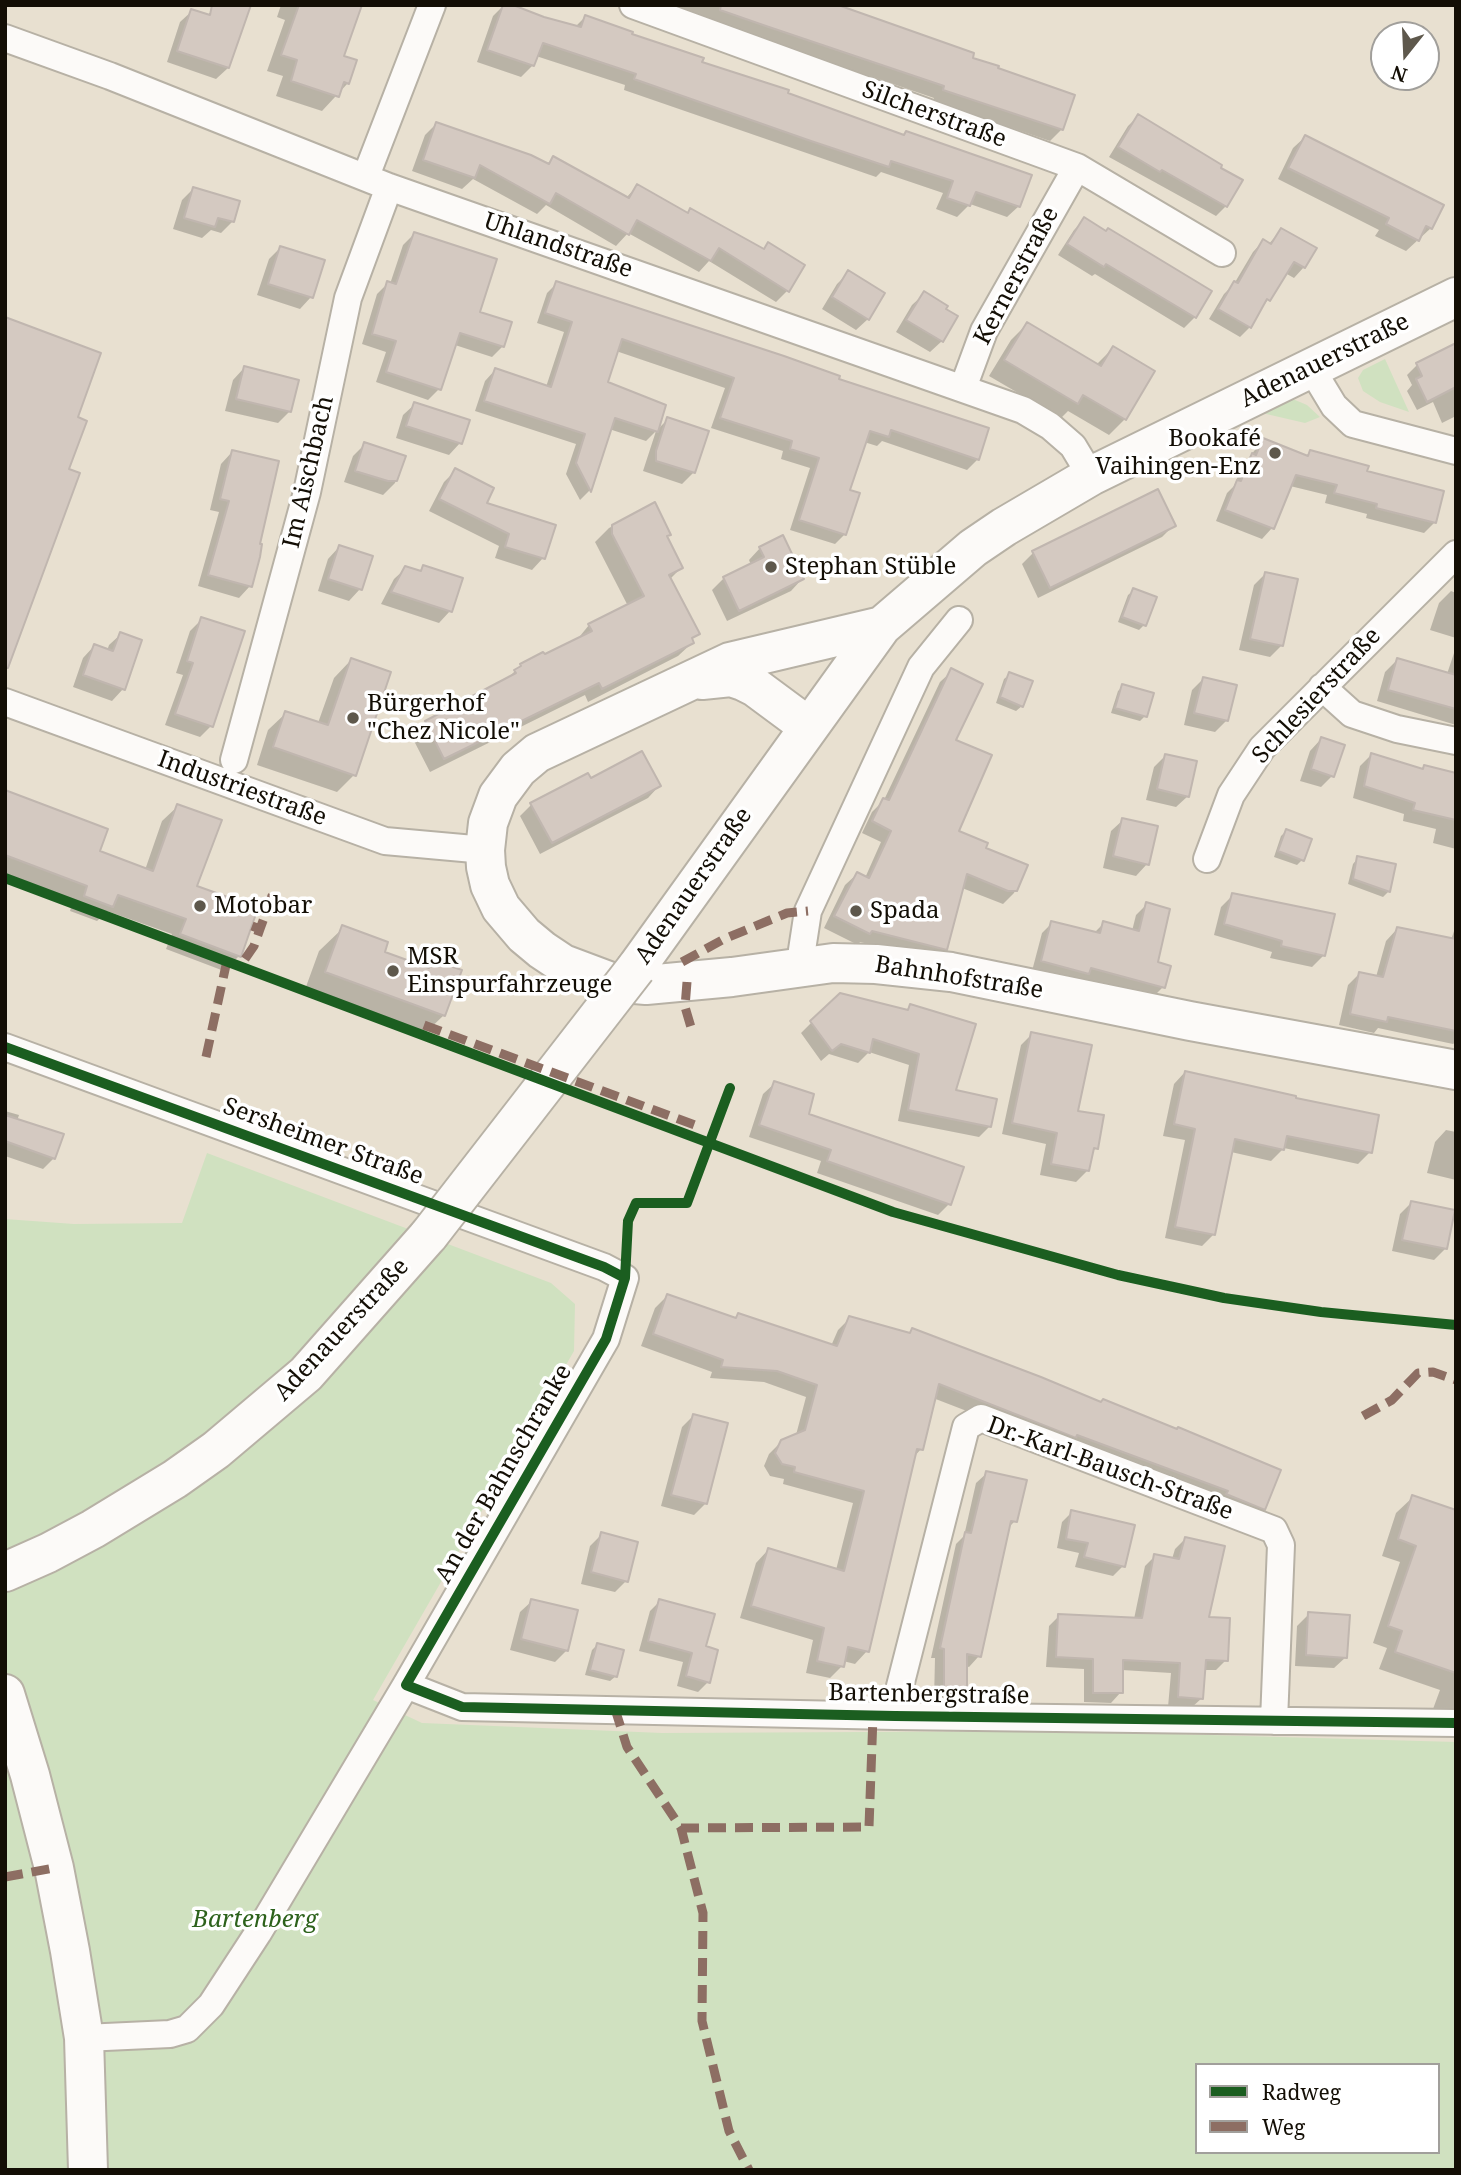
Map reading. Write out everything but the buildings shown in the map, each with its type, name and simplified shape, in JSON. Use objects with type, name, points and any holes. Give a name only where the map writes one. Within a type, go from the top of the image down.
[{"type":"main road","name":"Adenauerstraße","points":[[5,1572],[93,1529],[175,1479],[226,1442],[306,1374],[429,1235],[636,968],[882,626],[973,548],[1091,476],[1456,297]]},
{"type":"main road","points":[[686,684],[730,662],[882,626]]},
{"type":"main road","points":[[686,684],[712,677],[731,677],[743,681],[809,727]]},
{"type":"main road","name":"Bahnhofstraße","points":[[686,684],[537,753],[519,769],[498,796],[488,823],[485,850],[490,885],[501,908],[514,924],[542,950],[563,964],[611,982],[646,985],[732,977],[833,963],[876,964],[951,972],[1190,1021],[1456,1070]]},
{"type":"main road","points":[[8,1707],[54,1868],[71,1951],[83,2038],[88,2170]]},
{"type":"street","name":"Im Aischbach","points":[[234,760],[307,492],[348,298],[378,181],[432,5]]},
{"type":"street","name":"Silcherstraße","points":[[633,5],[1077,167],[1222,253]]},
{"type":"street","name":"Uhlandstraße","points":[[5,38],[110,76],[378,181],[1023,410],[1050,426],[1073,446],[1091,476]]},
{"type":"street","name":"Kernerstraße","points":[[963,388],[984,331],[1077,167]]},
{"type":"street","points":[[1311,368],[1334,406],[1353,424],[1456,451]]},
{"type":"street","name":"Schlesierstraße","points":[[1207,859],[1231,795],[1262,748],[1456,554]]},
{"type":"street","points":[[803,967],[802,950],[808,911],[921,667],[959,620]]},
{"type":"street","points":[[1322,687],[1352,714],[1397,729],[1456,741]]},
{"type":"street","name":"Industriestraße","points":[[5,702],[385,841],[485,850]]},
{"type":"street","name":"Sersheimer Straße","points":[[5,1047],[604,1267],[625,1278]]},
{"type":"street","name":"An der Bahnschranke","points":[[83,2038],[170,2034],[187,2029],[211,2006],[258,1933],[405,1685],[606,1339],[625,1278]]},
{"type":"street","name":"Dr.-Karl-Bausch-Straße","points":[[895,1716],[898,1694],[966,1427],[981,1418],[1273,1530],[1281,1545],[1274,1721]]},
{"type":"street","name":"Bartenbergstraße","points":[[405,1685],[462,1707],[1456,1723]]},
{"type":"green space","points":[[1385,359],[1409,412],[1380,402],[1363,391],[1358,378],[1363,370]]},
{"type":"green space","points":[[1282,400],[1295,400],[1307,405],[1320,417],[1305,423],[1262,413]]},
{"type":"green space","name":"Bartenberg","points":[[207,1153],[551,1283],[575,1304],[574,1351],[373,1700],[422,1723],[662,1733],[1068,1731],[1456,1742],[1456,2170],[5,2170],[5,1219],[74,1224],[182,1223]]},
{"type":"marked path","points":[[252,926],[260,929],[273,893]]},
{"type":"marked path","points":[[682,962],[724,939],[787,913],[808,911]]},
{"type":"marked path","points":[[245,959],[254,946],[260,929]]},
{"type":"marked path","points":[[206,1057],[228,956]]},
{"type":"marked path","points":[[687,982],[685,1007],[693,1034]]},
{"type":"marked path","points":[[424,1025],[700,1127]]},
{"type":"marked path","points":[[1363,1416],[1392,1400],[1418,1373],[1433,1372],[1456,1380]]},
{"type":"marked path","points":[[615,1709],[627,1747],[681,1828],[703,1913],[702,2021],[729,2131],[749,2170]]},
{"type":"marked path","points":[[681,1828],[869,1827],[873,1716]]},
{"type":"marked path","points":[[5,1877],[54,1868]]},
{"type":"cycle path","points":[[5,878],[893,1212],[1118,1275],[1224,1298],[1321,1312],[1456,1325]]},
{"type":"cycle path","points":[[5,1047],[604,1267],[625,1278]]},
{"type":"cycle path","points":[[730,1088],[687,1203],[636,1203],[628,1221],[625,1278],[606,1339],[406,1685],[462,1707],[1456,1723]]},
{"type":"place","name":"Bookafé Vaihingen-Enz","points":[[1275,453]]},
{"type":"place","name":"Stephan Stüble","points":[[771,567]]},
{"type":"place","name":"Bürgerhof \"Chez Nicole\"","points":[[353,718]]},
{"type":"place","name":"Motobar","points":[[200,906]]},
{"type":"place","name":"Spada","points":[[856,911]]},
{"type":"place","name":"MSR Einspurfahrzeuge","points":[[393,971]]}]
